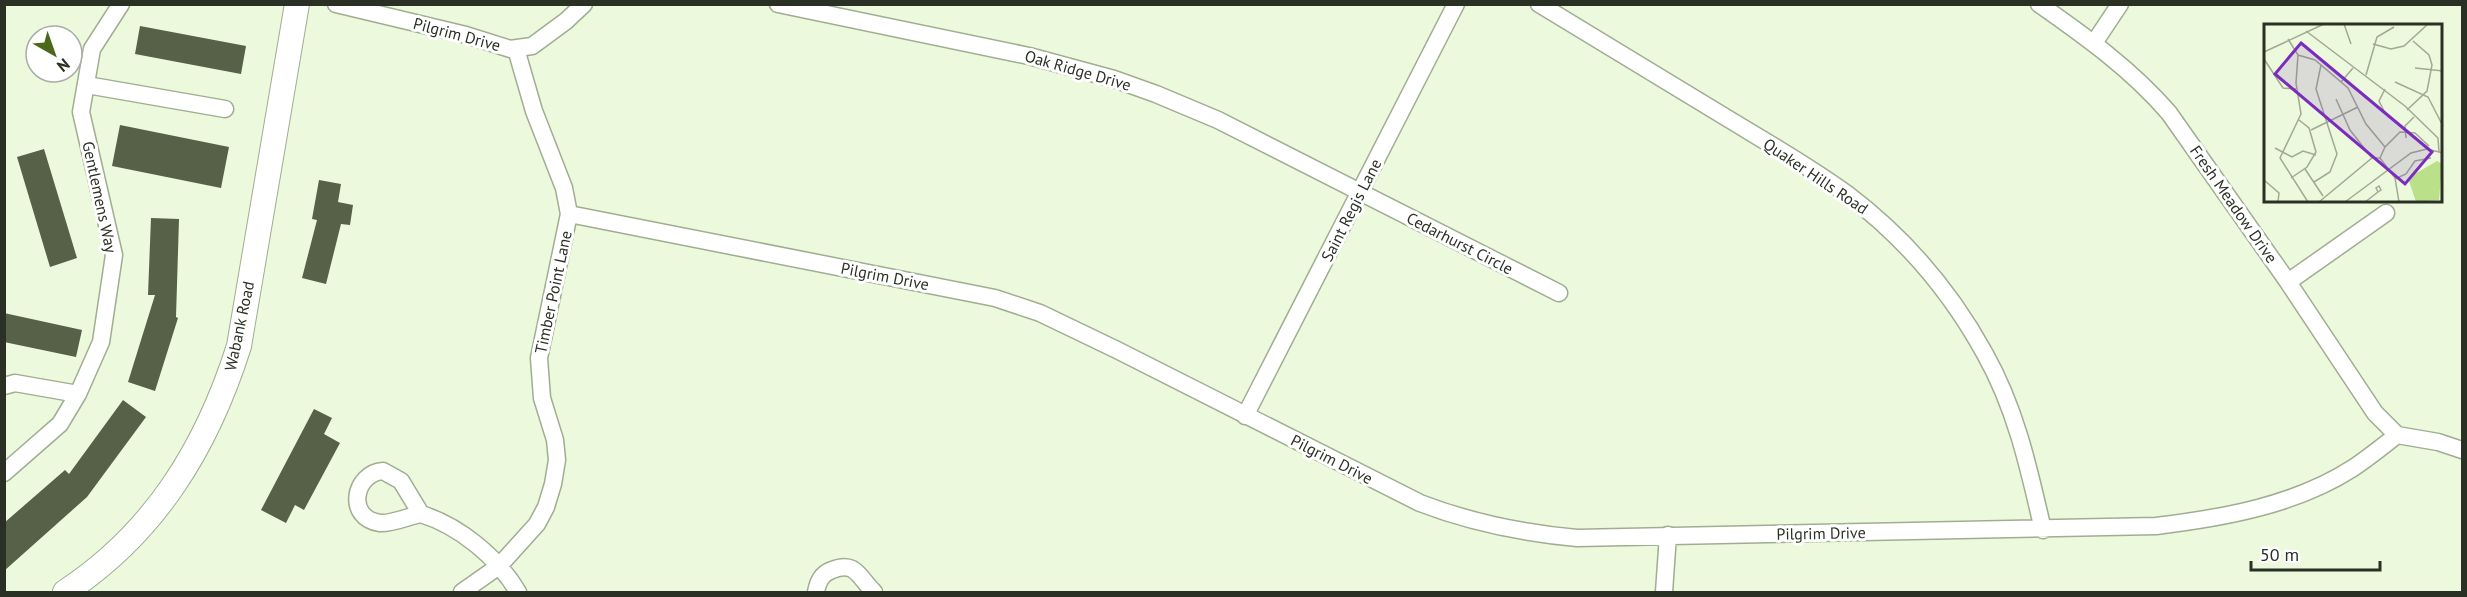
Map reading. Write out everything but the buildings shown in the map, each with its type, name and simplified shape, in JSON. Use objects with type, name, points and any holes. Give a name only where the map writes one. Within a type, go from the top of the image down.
[{"type":"street","name":"Gentlemens Way","points":[[4,473],[60,424],[78,394],[100,342],[114,255],[81,112],[92,49],[121,4]]},
{"type":"street","name":"Wabank Road","points":[[65,592],[112,555],[161,504],[188,465],[225,389],[238,346],[297,4]]},
{"type":"street","name":"Pilgrim Drive","points":[[336,4],[516,49],[534,111],[564,188],[568,214],[995,298],[1040,313],[1384,486],[1461,519],[1533,534],[1566,537],[2043,530],[2156,526],[2193,522],[2254,508],[2325,483],[2353,468],[2397,435]]},
{"type":"street","points":[[516,49],[532,46],[566,21],[584,4]]},
{"type":"street","name":"Oak Ridge Drive","points":[[778,4],[1029,56],[1114,79],[1218,120],[1360,192]]},
{"type":"street","name":"Saint Regis Lane","points":[[1245,416],[1456,4]]},
{"type":"street","name":"Quaker Hills Road","points":[[1539,4],[1813,171],[1881,222],[1911,252],[1959,312],[1986,356],[2022,442],[2043,530]]},
{"type":"street","name":"Fresh Meadow Drive","points":[[2039,4],[2094,43],[2133,75],[2169,113],[2288,282],[2375,413],[2397,435]]},
{"type":"street","points":[[2094,43],[2120,4]]},
{"type":"street","points":[[87,85],[225,109]]},
{"type":"street","name":"Cedarhurst Circle","points":[[1360,192],[1559,293]]},
{"type":"street","points":[[2288,282],[2386,213]]},
{"type":"street","name":"Timber Point Lane","points":[[462,592],[499,566],[537,524],[554,484],[558,460],[555,440],[542,398],[539,358],[568,214]]},
{"type":"street","points":[[4,386],[15,383],[78,394]]},
{"type":"street","points":[[2397,435],[2438,442],[2463,450]]},
{"type":"street","points":[[421,514],[470,540],[499,566],[518,592]]},
{"type":"street","points":[[1664,592],[1668,535]]},
{"type":"street","points":[[816,592],[819,580],[826,572],[842,566],[852,568],[874,592]]}]
